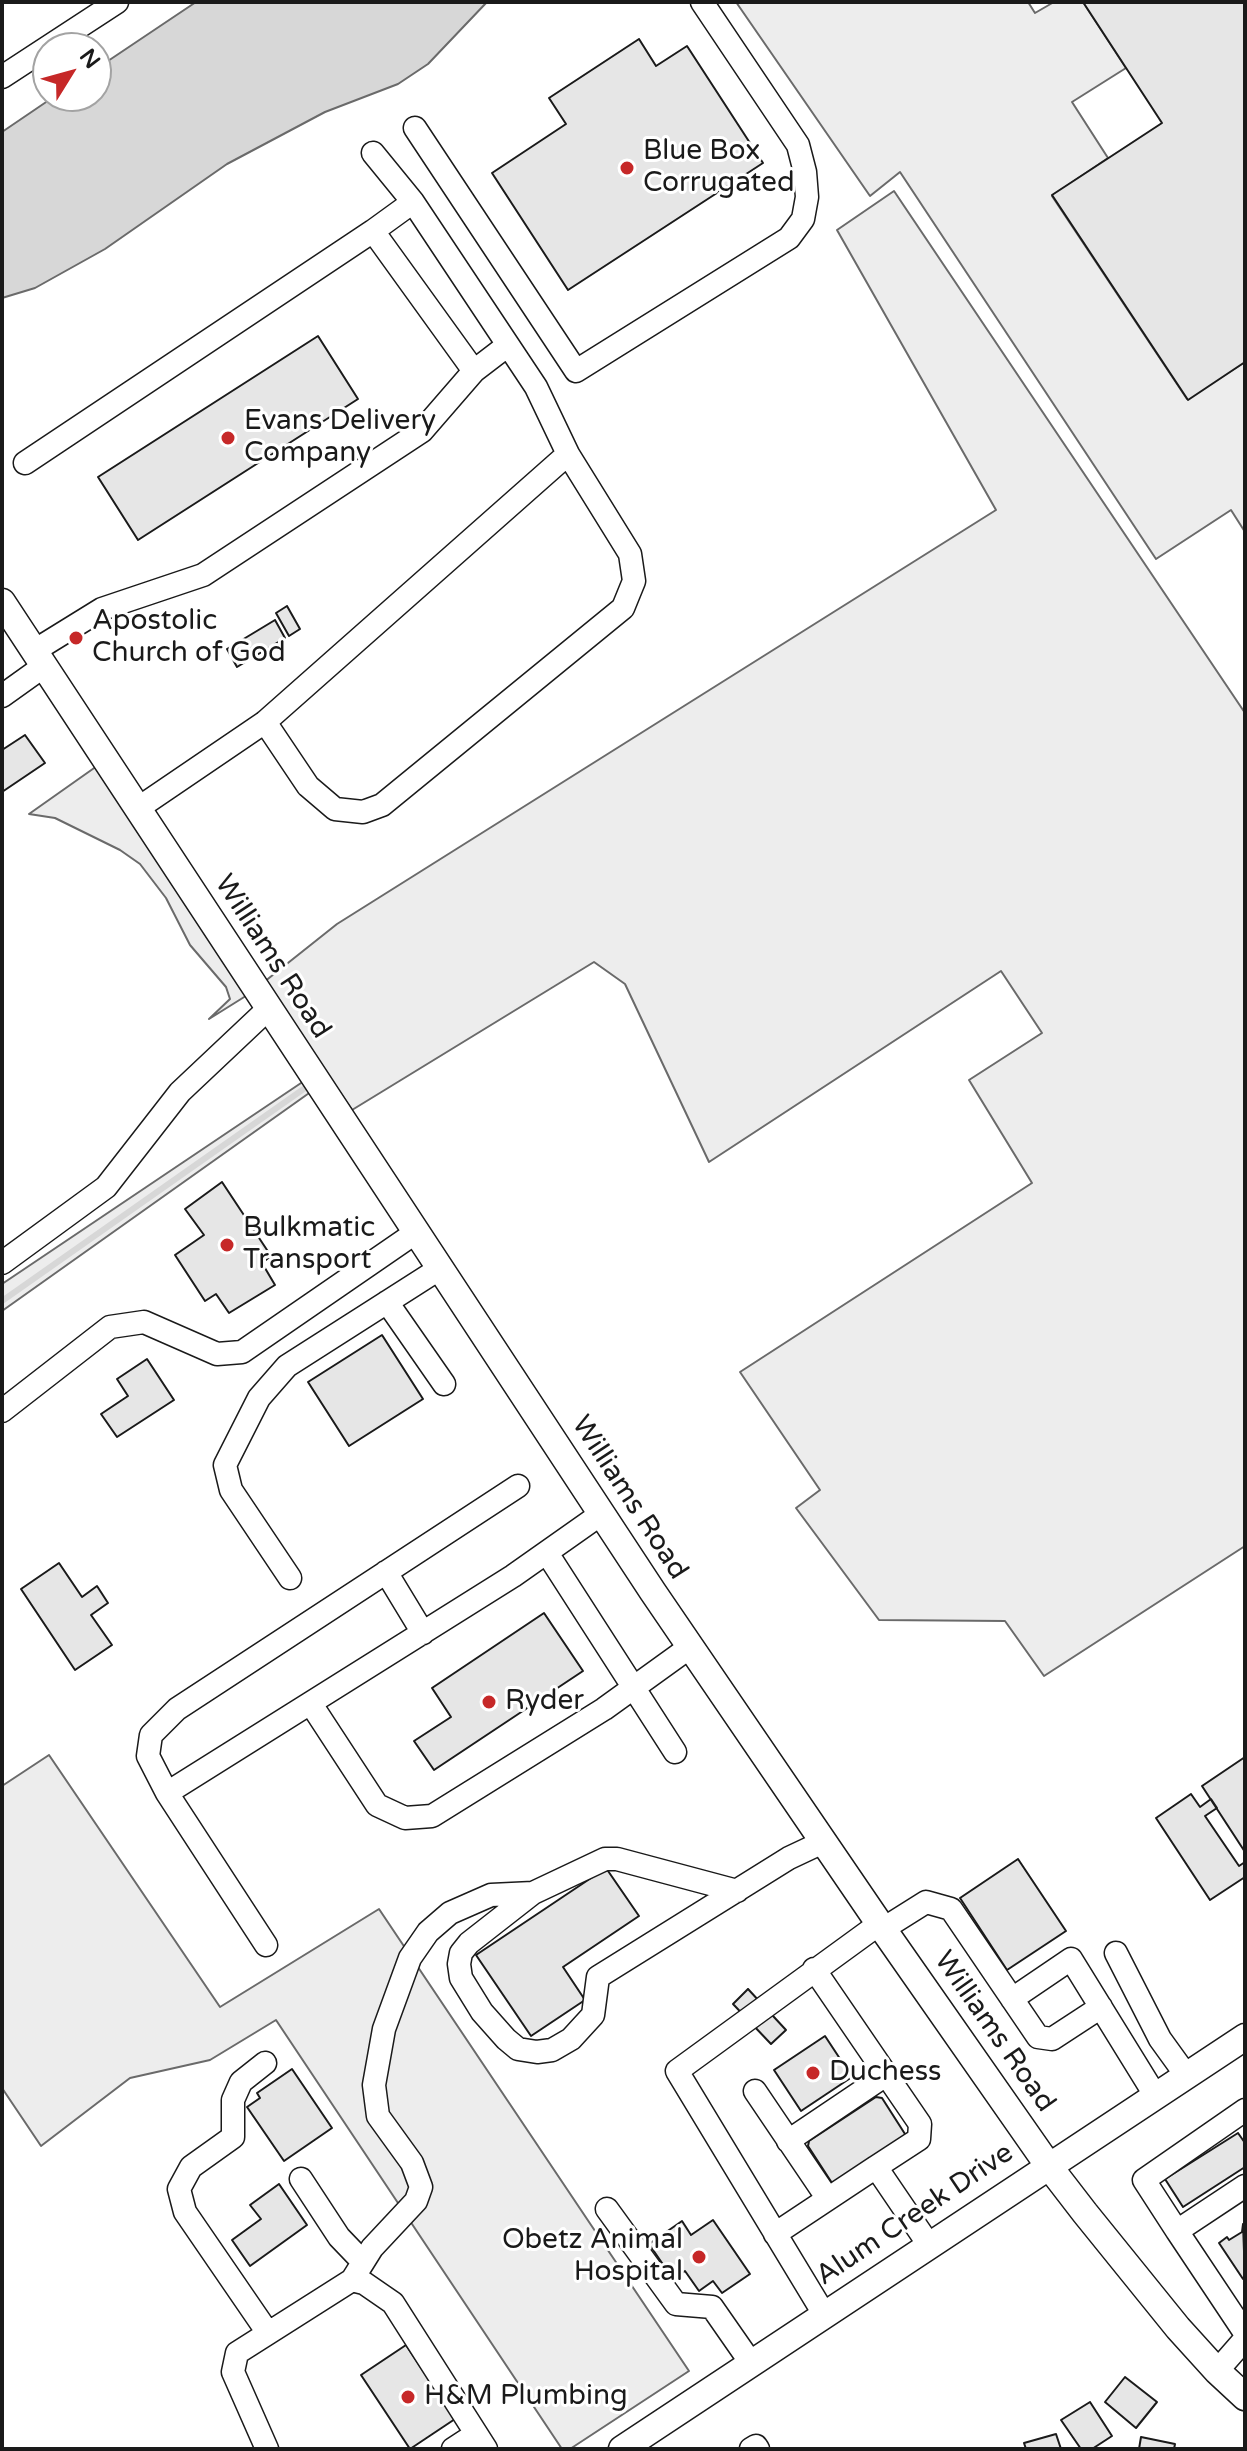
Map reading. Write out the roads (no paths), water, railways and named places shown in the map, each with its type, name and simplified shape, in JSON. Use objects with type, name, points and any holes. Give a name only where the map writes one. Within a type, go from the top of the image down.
[{"type":"main road","name":"Williams Road","points":[[2,602],[601,1514],[881,1926],[1048,2165],[1134,2275],[1217,2371],[1245,2397]]},
{"type":"main road","name":"Alum Creek Drive","points":[[622,2449],[1155,2095],[1241,2047]]},
{"type":"street","points":[[2,77],[117,2]]},
{"type":"street","points":[[415,128],[576,371],[789,238],[803,219],[807,197],[798,145],[702,2]]},
{"type":"street","points":[[265,722],[308,786],[335,809],[363,812],[382,805],[623,608],[634,581],[630,554],[568,454],[536,387],[413,202],[373,153]]},
{"type":"street","points":[[25,463],[413,202]]},
{"type":"street","points":[[373,231],[474,371]]},
{"type":"street","points":[[2,696],[39,658],[102,609],[203,575],[422,431],[474,371],[508,345]]},
{"type":"street","points":[[137,809],[265,722],[568,454]]},
{"type":"street","points":[[2,1263],[106,1187],[180,1092],[268,1009]]},
{"type":"street","points":[[2,1411],[110,1327],[144,1322],[217,1354],[242,1352],[415,1233]]},
{"type":"street","points":[[290,1578],[231,1490],[225,1465],[259,1398],[287,1366],[439,1269]]},
{"type":"street","points":[[387,1302],[444,1384]]},
{"type":"street","points":[[266,1945],[167,1793],[148,1756],[151,1735],[177,1709],[518,1486]]},
{"type":"street","points":[[167,1793],[423,1633],[547,1553],[601,1514]]},
{"type":"street","points":[[547,1553],[675,1752]]},
{"type":"street","points":[[386,1572],[423,1633]]},
{"type":"street","points":[[311,1704],[377,1805],[405,1818],[432,1816],[604,1709],[690,1647]]},
{"type":"street","points":[[737,1891],[617,1859],[605,1859],[533,1893],[469,1943],[461,1953],[461,1978],[475,2001],[518,2049],[537,2052],[552,2050],[571,2039],[593,2015],[598,1977],[737,1891],[789,1858],[823,1842]]},
{"type":"street","points":[[267,2449],[233,2372],[237,2353],[358,2271],[372,2248],[416,2201],[421,2187],[412,2163],[378,2116],[374,2085],[384,2029],[410,1958],[428,1932],[450,1913],[491,1895],[533,1893]]},
{"type":"street","points":[[824,2314],[677,2071],[814,1969],[881,1926],[926,1902],[951,1909],[1038,2037],[1052,2039],[1101,2007]]},
{"type":"street","points":[[1116,1953],[1160,2039],[1186,2075]]},
{"type":"street","points":[[1012,1999],[1071,1959],[1155,2095]]},
{"type":"street","points":[[775,2234],[919,2139],[920,2124],[814,1969]]},
{"type":"street","points":[[265,2063],[241,2082],[233,2100],[233,2137],[191,2167],[179,2189],[185,2212],[268,2333]]},
{"type":"street","points":[[788,2141],[886,2075]]},
{"type":"street","points":[[755,2091],[828,2199]]},
{"type":"street","points":[[1217,2371],[1245,2336],[1144,2180],[1245,2110]]},
{"type":"street","points":[[876,2167],[929,2245]]},
{"type":"street","points":[[301,2179],[339,2237],[364,2283],[393,2303],[481,2441],[453,2449]]},
{"type":"street","points":[[1177,2231],[1245,2186]]},
{"type":"street","points":[[607,2209],[676,2304],[712,2307],[751,2363]]},
{"type":"street","points":[[751,2449],[756,2446],[758,2449]]},
{"type":"waterway","points":[[2,1301],[305,1088]]},
{"type":"place","name":"Blue Box Corrugated","points":[[627,168]]},
{"type":"place","name":"Evans Delivery Company","points":[[228,438]]},
{"type":"place","name":"Apostolic Church of God","points":[[76,638]]},
{"type":"place","name":"Bulkmatic Transport","points":[[227,1245]]},
{"type":"place","name":"Ryder","points":[[489,1702]]},
{"type":"place","name":"Duchess","points":[[813,2073]]},
{"type":"place","name":"Obetz Animal Hospital","points":[[699,2257]]},
{"type":"place","name":"H&M Plumbing","points":[[408,2397]]}]
